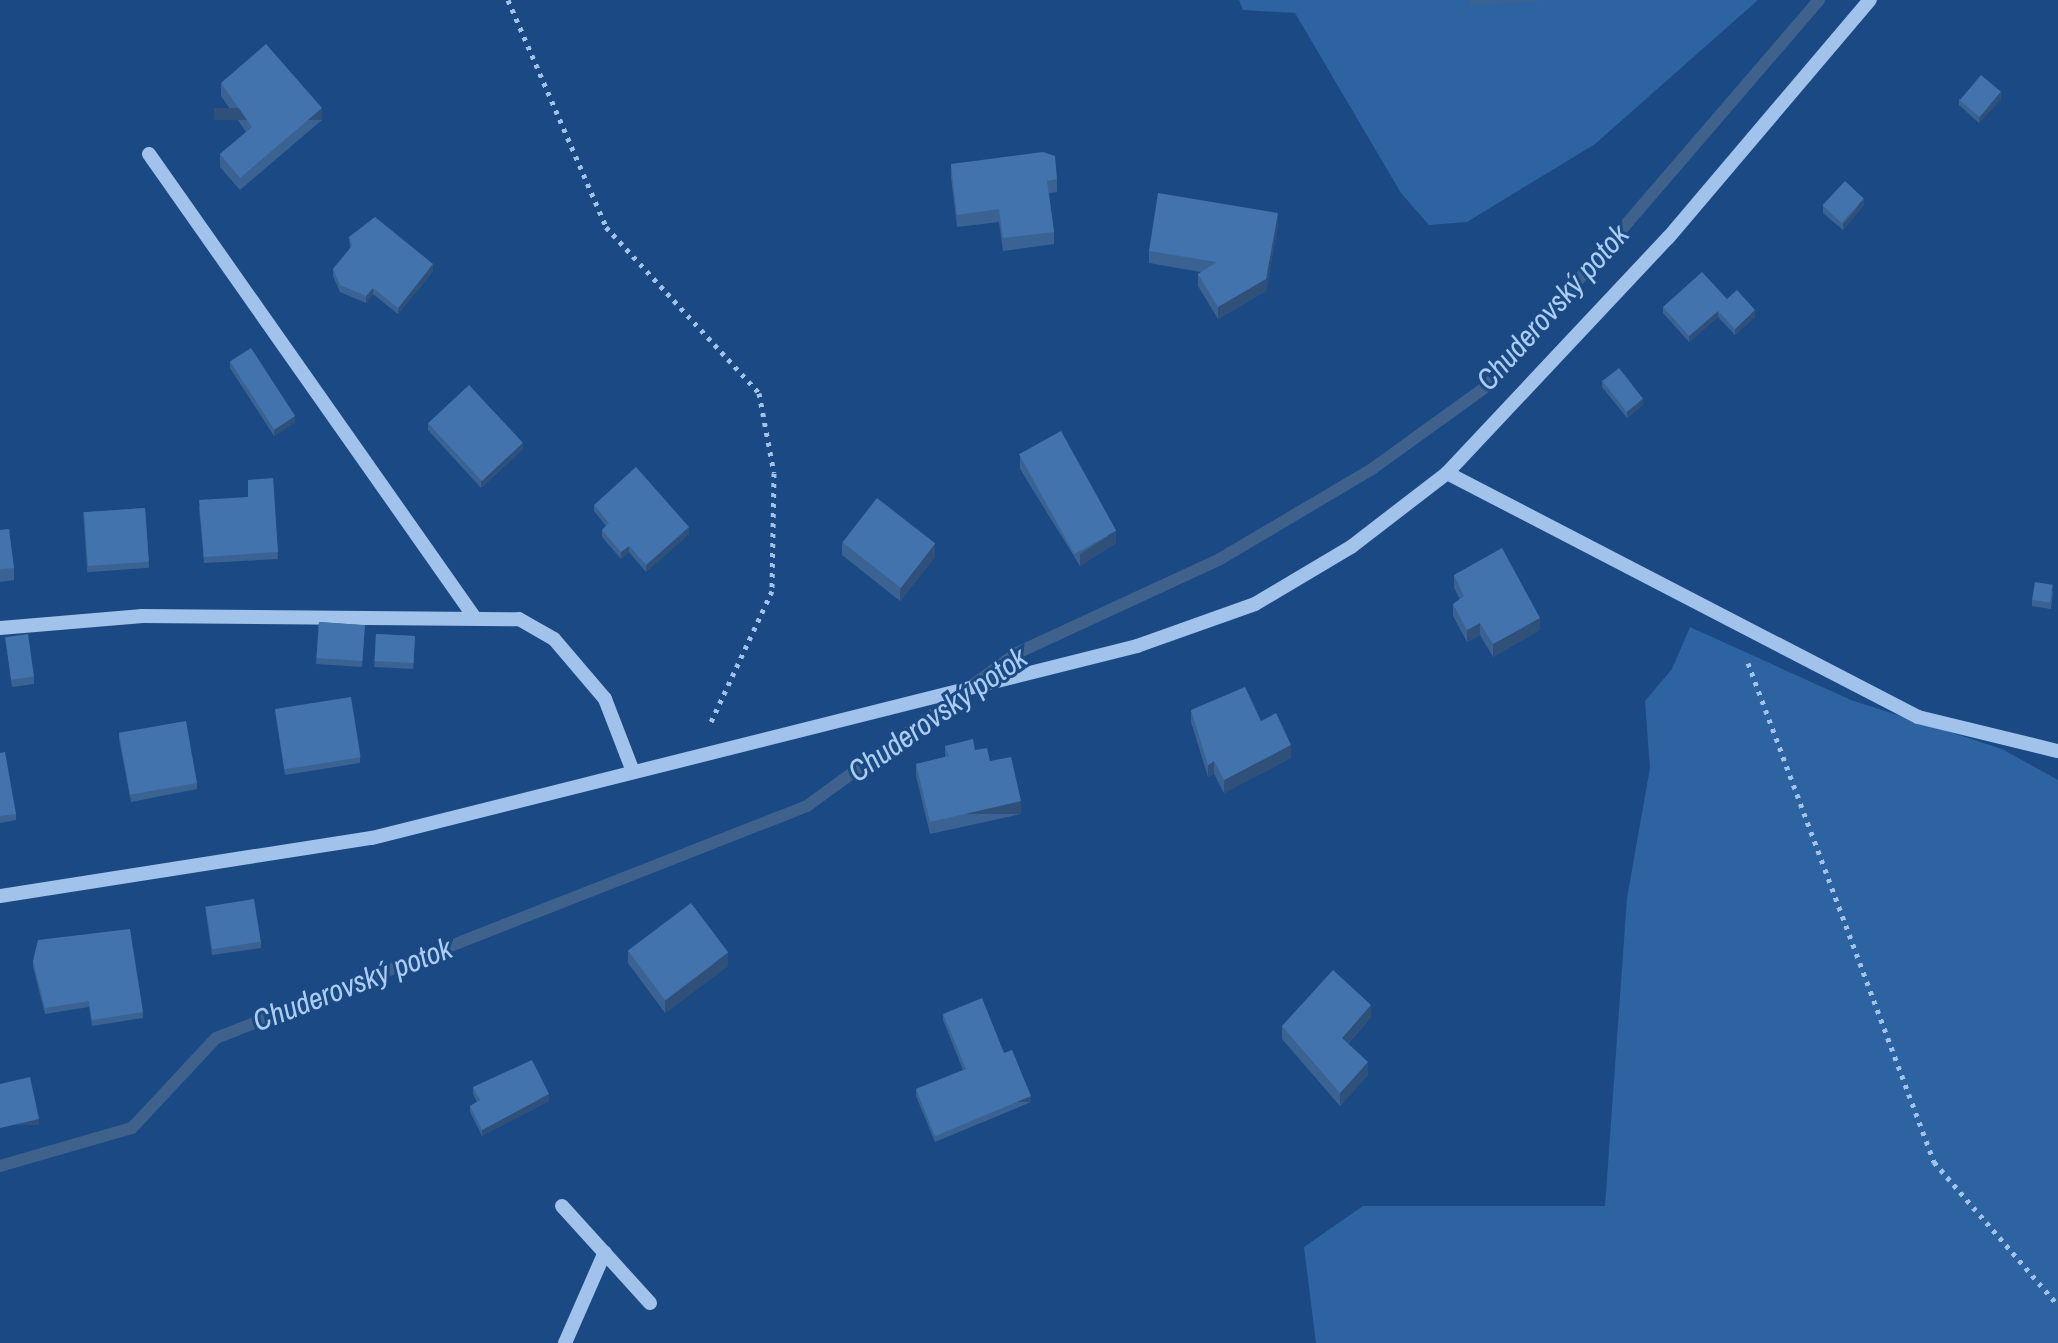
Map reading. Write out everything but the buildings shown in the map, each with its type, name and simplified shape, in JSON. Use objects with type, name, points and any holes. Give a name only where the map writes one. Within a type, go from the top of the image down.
[{"type":"street","points":[[0,896],[372,838],[632,769],[1137,646],[1255,604],[1351,547],[1447,473],[1668,238],[1870,0]]},
{"type":"street","points":[[149,154],[475,618]]},
{"type":"street","points":[[1447,473],[1733,625],[1918,717],[2058,751]]},
{"type":"street","points":[[0,628],[142,616],[519,619],[554,639],[605,699],[632,769]]},
{"type":"street","points":[[562,1206],[650,1303]]},
{"type":"street","points":[[565,1343],[605,1252]]},
{"type":"path","points":[[508,0],[606,227],[759,393],[774,473],[772,591],[697,753]]},
{"type":"path","points":[[1733,625],[1934,1162],[2058,1305]]},
{"type":"shaded area","points":[[1239,0],[1758,0],[1595,144],[1467,222],[1429,225],[1401,193],[1295,13],[1243,10]]},
{"type":"shaded area","points":[[1690,627],[1851,700],[2002,749],[2058,780],[2058,1343],[1316,1343],[1304,1247],[1363,1206],[1605,1206],[1627,898],[1650,768],[1645,701],[1672,669]]},
{"type":"waterway","name":"Chuderovský potok","points":[[0,1166],[132,1128],[216,1038],[807,806],[1017,653],[1220,559],[1372,469],[1487,386],[1819,0]]}]
